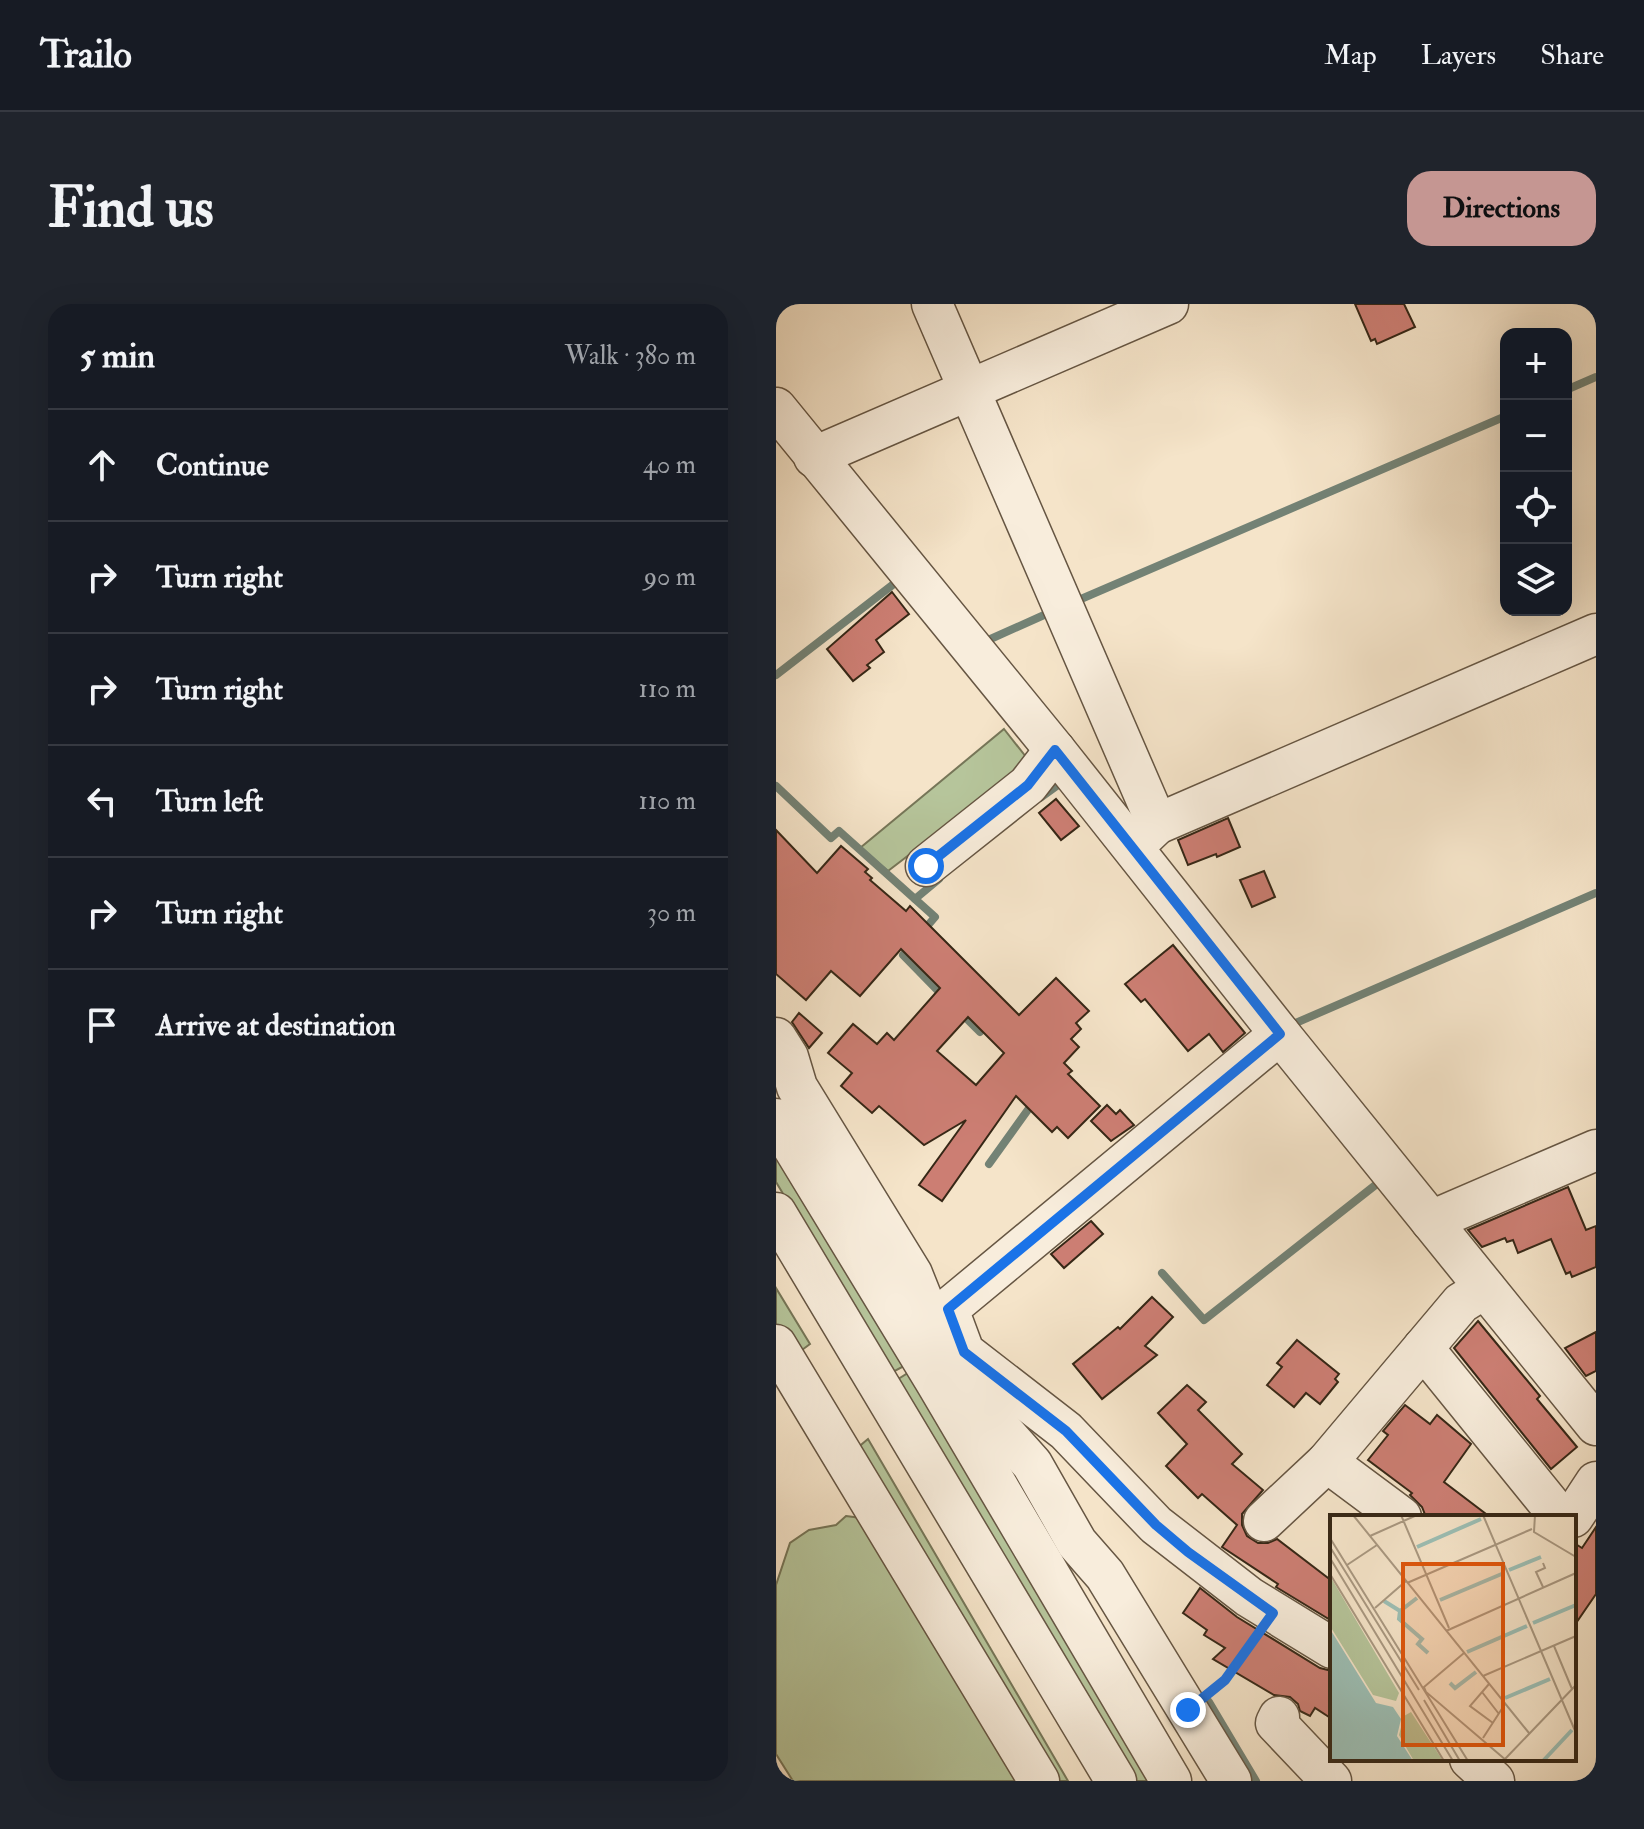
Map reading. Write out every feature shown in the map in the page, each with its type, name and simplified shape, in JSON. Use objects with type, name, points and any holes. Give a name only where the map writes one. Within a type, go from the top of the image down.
[{"type":"street","points":[[932,304],[969,390],[1144,836]]},
{"type":"street","points":[[797,452],[969,390],[1168,304]]},
{"type":"street","points":[[776,408],[797,452],[1055,750],[1144,836],[1280,1034],[1596,1425]]},
{"type":"street","points":[[1144,836],[1596,634]]},
{"type":"street","points":[[926,866],[1028,785],[1055,750]]},
{"type":"street","points":[[948,1309],[1280,1034]]},
{"type":"street","points":[[776,1038],[788,1057],[797,1087],[912,1274],[944,1378],[1032,1464],[1077,1543],[1105,1575],[1231,1781]]},
{"type":"street","points":[[776,1119],[944,1378],[1171,1781]]},
{"type":"street","points":[[1431,1221],[1596,1150]]},
{"type":"street","points":[[776,1213],[1116,1781]]},
{"type":"street","points":[[894,1244],[922,1265],[948,1309],[964,1352],[1066,1431],[1156,1525],[1249,1597],[1330,1647]]},
{"type":"street","points":[[1264,1521],[1327,1462],[1461,1303],[1485,1288]]},
{"type":"street","points":[[776,1345],[1039,1781]]},
{"type":"street","points":[[1423,1348],[1558,1515]]},
{"type":"street","points":[[944,1378],[1045,1435],[1066,1431]]},
{"type":"street","points":[[1327,1462],[1398,1515]]},
{"type":"street","points":[[1574,1515],[1596,1482]]},
{"type":"street","points":[[1279,1717],[1276,1723],[1331,1781]]},
{"type":"street","points":[[1472,1761],[1494,1781]]},
{"type":"path","points":[[1188,1710],[1225,1680],[1273,1613]]},
{"type":"green space","points":[[1004,729],[1030,762],[888,871],[860,848]]},
{"type":"green space","points":[[776,1144],[904,1366],[891,1373],[776,1182]]},
{"type":"green space","points":[[776,1288],[810,1344],[802,1350],[788,1345],[776,1325]]},
{"type":"green space","points":[[908,1373],[1155,1781],[1135,1781],[895,1381]]},
{"type":"green space","points":[[868,1439],[1068,1781],[1051,1781],[856,1449]]},
{"type":"green space","points":[[846,1516],[861,1518],[1030,1781],[793,1781],[776,1754],[776,1585],[790,1543],[809,1530],[836,1525]]},
{"type":"building","points":[[1355,304],[1404,304],[1415,327],[1377,344],[1375,339],[1371,341]]},
{"type":"building","points":[[892,592],[909,614],[876,640],[884,652],[853,681],[827,649]]},
{"type":"building","points":[[1056,799],[1079,826],[1061,840],[1039,813]]},
{"type":"building","points":[[1228,818],[1240,847],[1188,865],[1178,840]]},
{"type":"building","points":[[776,830],[817,873],[841,846],[868,869],[865,872],[872,878],[870,880],[906,911],[910,906],[1019,1015],[1056,978],[1089,1011],[1076,1023],[1081,1029],[1071,1039],[1079,1047],[1064,1063],[1072,1071],[1068,1074],[1100,1106],[1068,1138],[1057,1127],[1052,1132],[1016,1096],[942,1201],[919,1185],[966,1120],[924,1145],[879,1106],[872,1113],[841,1086],[852,1073],[828,1053],[853,1024],[877,1044],[887,1033],[894,1040],[940,988],[901,949],[860,996],[831,971],[806,1000],[776,974]],"holes":[[[968,1017],[1004,1053],[976,1085],[937,1051]]]},
{"type":"building","points":[[1264,871],[1275,897],[1252,907],[1240,880]]},
{"type":"building","points":[[1173,945],[1245,1033],[1223,1052],[1209,1034],[1188,1051],[1145,999],[1141,1002],[1125,984]]},
{"type":"building","points":[[799,1013],[822,1033],[809,1048],[792,1022]]},
{"type":"building","points":[[1107,1105],[1116,1114],[1120,1110],[1134,1125],[1111,1141],[1091,1121]]},
{"type":"building","points":[[1568,1187],[1586,1230],[1596,1226],[1596,1267],[1572,1277],[1570,1272],[1566,1274],[1551,1239],[1518,1253],[1513,1240],[1507,1242],[1505,1238],[1482,1247],[1468,1230]]},
{"type":"building","points":[[1091,1221],[1103,1234],[1064,1268],[1051,1254]]},
{"type":"building","points":[[1152,1297],[1173,1317],[1145,1346],[1157,1355],[1102,1399],[1073,1364],[1118,1327],[1120,1329]]},
{"type":"building","points":[[1478,1321],[1540,1396],[1537,1399],[1577,1447],[1551,1469],[1454,1348]]},
{"type":"building","points":[[1596,1332],[1596,1371],[1586,1376],[1565,1348]]},
{"type":"building","points":[[1297,1340],[1339,1374],[1335,1379],[1338,1382],[1320,1404],[1306,1393],[1294,1407],[1267,1385],[1282,1367],[1277,1363]]},
{"type":"building","points":[[1187,1385],[1206,1402],[1198,1410],[1242,1454],[1232,1464],[1263,1490],[1242,1514],[1242,1525],[1247,1536],[1258,1543],[1277,1539],[1330,1579],[1330,1620],[1276,1587],[1278,1584],[1222,1547],[1237,1525],[1202,1494],[1198,1498],[1166,1466],[1187,1444],[1158,1413]]},
{"type":"building","points":[[1405,1405],[1430,1424],[1437,1415],[1471,1444],[1444,1482],[1487,1515],[1425,1515],[1410,1495],[1412,1493],[1368,1460],[1388,1435],[1383,1431]]},
{"type":"building","points":[[1596,1527],[1596,1594],[1576,1623],[1576,1544],[1582,1548]]},
{"type":"building","points":[[1200,1588],[1237,1617],[1320,1668],[1330,1670],[1330,1718],[1315,1708],[1310,1716],[1300,1711],[1298,1704],[1290,1697],[1274,1695],[1213,1659],[1225,1648],[1204,1635],[1207,1630],[1183,1613]]},
{"type":"waterway","points":[[1572,387],[1596,377]]},
{"type":"waterway","points":[[1074,602],[1500,419]]},
{"type":"waterway","points":[[776,675],[895,583]]},
{"type":"waterway","points":[[986,641],[1053,611]]},
{"type":"waterway","points":[[1040,798],[1058,785]]},
{"type":"waterway","points":[[776,786],[831,838],[839,831],[935,917],[923,931]]},
{"type":"waterway","points":[[915,899],[939,879]]},
{"type":"waterway","points":[[1291,1025],[1596,893]]},
{"type":"waterway","points":[[912,944],[903,955],[945,998]]},
{"type":"waterway","points":[[961,1013],[980,1032]]},
{"type":"waterway","points":[[989,1164],[1035,1100]]},
{"type":"waterway","points":[[1162,1273],[1204,1320],[1378,1183]]},
{"type":"waterway","points":[[1209,1702],[1256,1781]]},
{"type":"route","points":[[926,866],[1028,785],[1055,750],[1280,1034],[948,1309],[964,1352],[1066,1431],[1156,1525],[1273,1613],[1225,1680],[1188,1710]]}]
